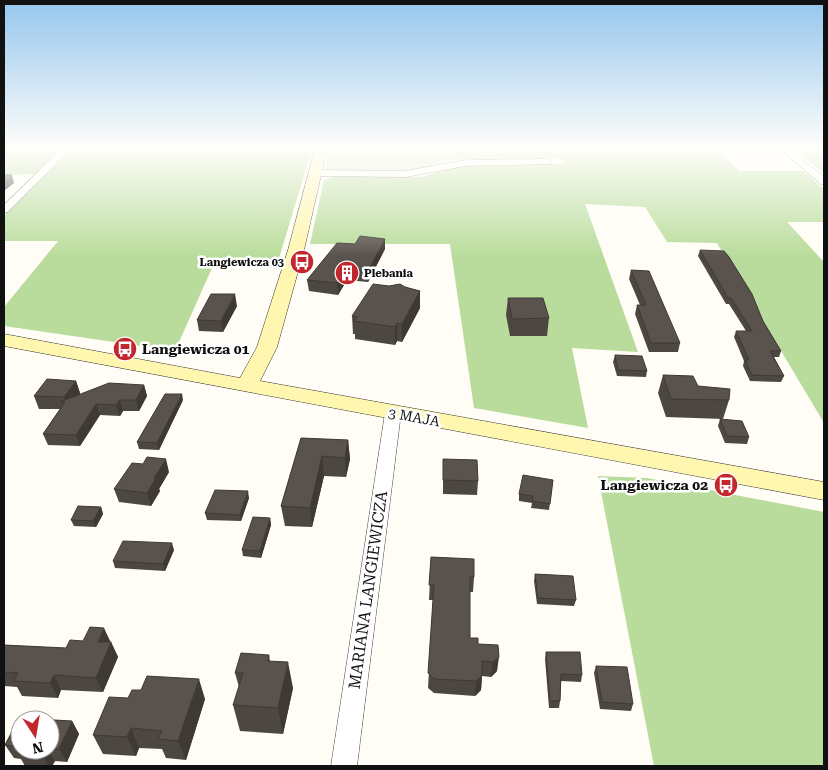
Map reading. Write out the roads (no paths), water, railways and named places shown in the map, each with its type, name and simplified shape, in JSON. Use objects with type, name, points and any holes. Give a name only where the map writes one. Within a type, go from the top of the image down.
[{"type":"street","points":[[4,210],[29,185]]},
{"type":"street","points":[[247,385],[267,347],[296,250],[311,185]]},
{"type":"street","name":"3 MAJA","points":[[4,340],[824,491]]},
{"type":"street","name":"MARIANA LANGIEWICZA","points":[[344,766],[393,413]]},
{"type":"place","name":"Langiewicza 03","points":[[302,262]]},
{"type":"place","name":"Plebania","points":[[347,273]]},
{"type":"place","name":"Langiewicza 01","points":[[125,349]]},
{"type":"place","name":"Langiewicza 02","points":[[726,485]]}]
